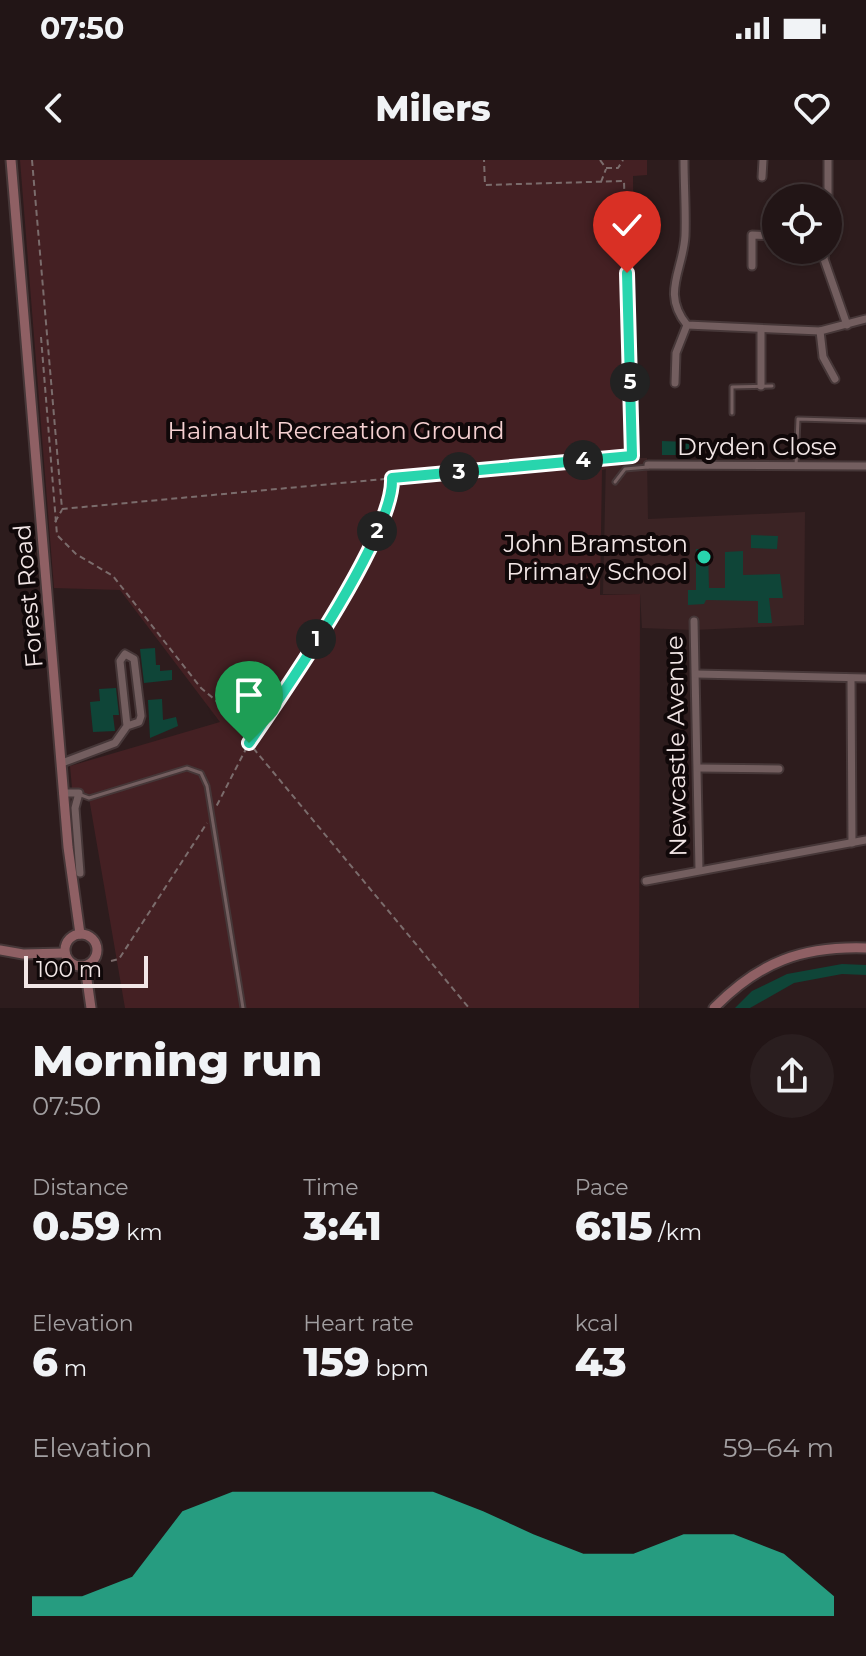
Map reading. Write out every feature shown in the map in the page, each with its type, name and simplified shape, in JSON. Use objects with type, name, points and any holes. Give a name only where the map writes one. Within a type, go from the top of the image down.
[{"type":"street","name":"Forest Road","points":[[11,160],[63,793],[80,934]]},
{"type":"street","points":[[684,160],[685,235],[673,293],[676,312],[687,325],[820,331],[866,319]]},
{"type":"street","points":[[762,177],[763,160]]},
{"type":"street","points":[[828,160],[828,184]]},
{"type":"street","points":[[752,266],[752,235],[762,235]]},
{"type":"street","points":[[826,264],[847,325]]},
{"type":"street","points":[[675,383],[676,353],[687,325]]},
{"type":"street","points":[[761,329],[761,386]]},
{"type":"street","points":[[820,331],[823,357],[835,379]]},
{"type":"street","name":"Dryden Close","points":[[648,465],[866,466]]},
{"type":"street","name":"Newcastle Avenue","points":[[694,621],[699,870]]},
{"type":"street","points":[[62,763],[115,743],[127,726],[139,722],[141,716],[134,659],[125,654],[120,661],[127,726]]},
{"type":"street","points":[[696,674],[866,678]]},
{"type":"street","points":[[851,679],[852,843]]},
{"type":"street","points":[[698,768],[779,769]]},
{"type":"street","points":[[63,793],[79,793],[75,808],[80,873]]},
{"type":"street","points":[[646,881],[866,840]]},
{"type":"street","points":[[80,934],[91,937],[97,947],[96,958],[85,966],[74,964],[65,953],[67,941],[80,934]]},
{"type":"street","points":[[714,1008],[772,963],[824,947],[866,948]]},
{"type":"street","points":[[0,950],[23,954],[65,953]]},
{"type":"street","points":[[85,966],[91,1008]]},
{"type":"lane","points":[[732,413],[732,387],[772,386]]},
{"type":"lane","points":[[796,466],[798,419],[866,421]]},
{"type":"lane","points":[[615,482],[625,469],[648,465]]},
{"type":"lane","points":[[79,793],[89,798],[187,768],[201,773],[207,786],[243,1008]]},
{"type":"path","points":[[32,160],[62,509],[54,524]]},
{"type":"path","points":[[62,509],[632,456],[624,181],[485,185],[484,160]]},
{"type":"path","points":[[600,160],[606,168]]},
{"type":"path","points":[[606,168],[618,168],[623,160]]},
{"type":"path","points":[[601,182],[606,168]]},
{"type":"path","points":[[392,478],[393,493],[360,569],[249,743],[469,1008]]},
{"type":"shaded area","name":"John Bramston Primary School","points":[[606,458],[647,458],[648,519],[805,512],[804,625],[694,630],[642,628],[640,594],[603,594]]},
{"type":"green space","name":"Hainault Recreation Ground","points":[[20,160],[647,160],[647,175],[633,176],[636,461],[602,470],[600,595],[640,594],[639,1008],[125,1008],[89,798],[72,788],[70,766],[220,722],[120,590],[54,588]]},
{"type":"building","points":[[662,441],[689,442],[689,455],[662,455]]},
{"type":"building","points":[[751,535],[778,536],[777,549],[751,548]]},
{"type":"building","points":[[696,549],[708,549],[709,588],[725,588],[725,552],[743,551],[743,575],[780,574],[783,598],[769,598],[772,623],[758,623],[758,601],[706,600],[704,604],[688,605],[688,590],[696,590]]},
{"type":"building","points":[[155,648],[156,665],[160,665],[160,671],[172,670],[172,680],[144,683],[140,649]]},
{"type":"building","points":[[116,688],[119,715],[113,715],[115,731],[93,732],[90,702],[100,701],[99,689]]},
{"type":"building","points":[[162,699],[163,720],[176,717],[178,726],[150,738],[148,700]]},
{"type":"building","points":[[842,964],[866,965],[866,975],[842,974],[794,983],[750,1008],[735,1008],[752,991],[787,974]]},
{"type":"place","name":"John Bramston Primary School","points":[[704,557]]},
{"type":"route","points":[[249,743],[360,569],[393,493],[392,478],[632,456],[627,273]]}]
